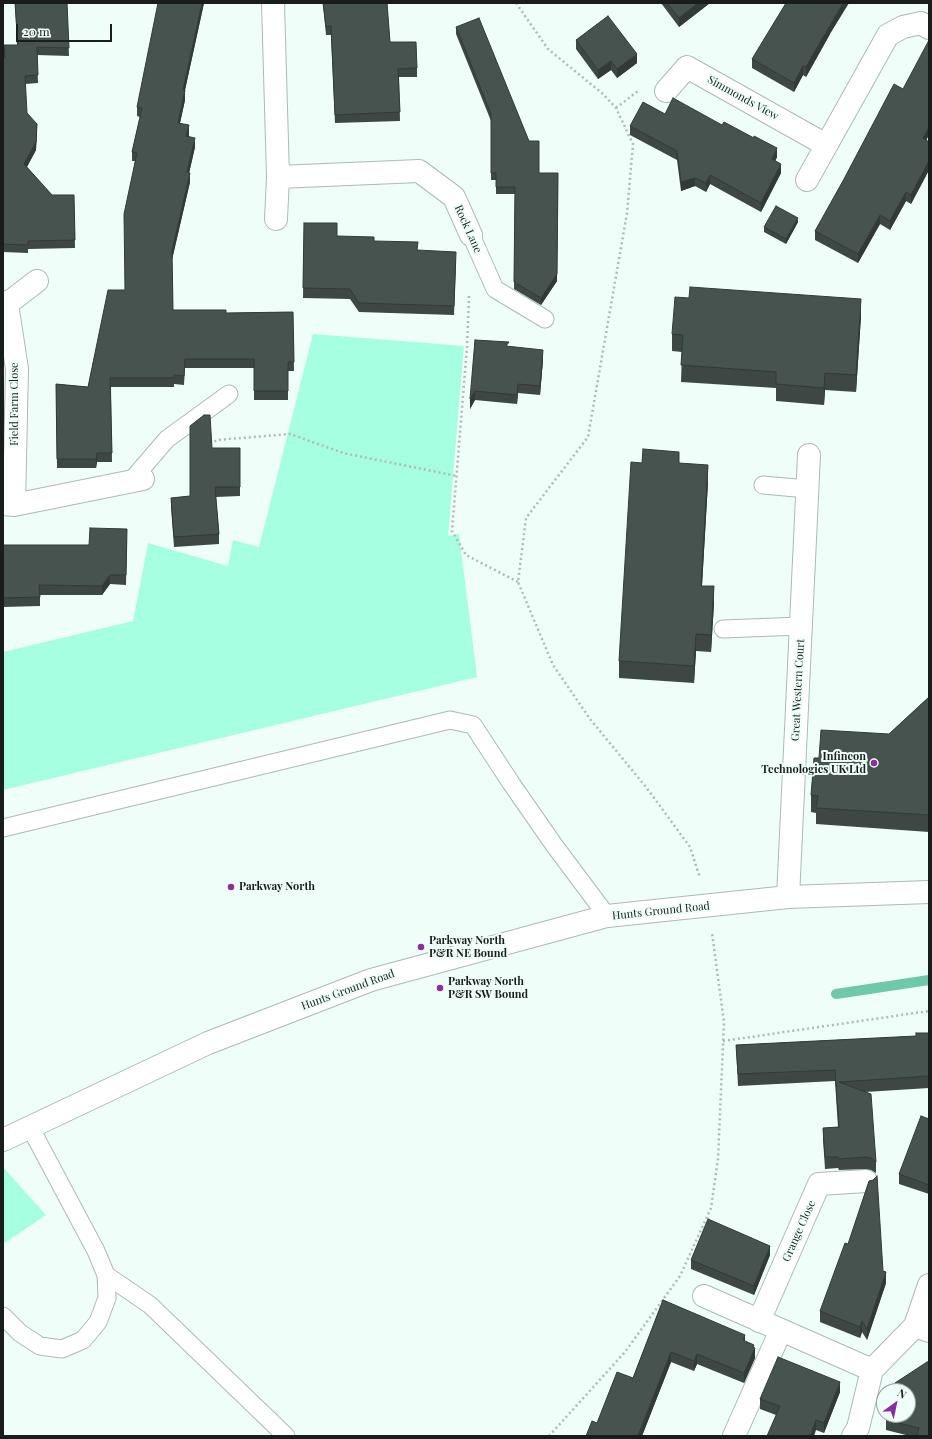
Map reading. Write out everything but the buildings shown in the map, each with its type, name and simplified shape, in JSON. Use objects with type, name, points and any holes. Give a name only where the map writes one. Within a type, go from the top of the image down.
[{"type":"street","points":[[273,3],[278,177],[276,219]]},
{"type":"street","points":[[807,180],[888,36],[902,27],[921,23],[929,28]]},
{"type":"street","name":"Simmonds View","points":[[666,91],[687,68],[826,145]]},
{"type":"street","name":"Rock Lane","points":[[278,177],[419,171],[454,197],[471,235]]},
{"type":"street","name":"Field Farm Close","points":[[37,281],[5,303],[17,369],[8,504],[136,481]]},
{"type":"street","name":"Great Western Court","points":[[788,897],[809,454]]},
{"type":"street","name":"Hunts Ground Road","points":[[3,1140],[208,1043],[371,980],[606,916],[788,897],[929,892]]},
{"type":"street","name":"Grange Close","points":[[759,1321],[819,1184],[866,1181]]},
{"type":"street","points":[[853,1436],[858,1428],[872,1370],[922,1329],[929,1285]]},
{"type":"street","points":[[704,1296],[872,1370]]},
{"type":"street","points":[[734,1436],[780,1330]]},
{"type":"lane","name":"Rock Lane","points":[[471,235],[495,288],[545,319]]},
{"type":"lane","points":[[136,481],[167,439],[229,394]]},
{"type":"lane","points":[[763,485],[807,488]]},
{"type":"lane","name":"Great Western Court","points":[[724,629],[801,626]]},
{"type":"lane","points":[[3,828],[450,720],[473,725],[510,783],[606,916]]},
{"type":"lane","points":[[3,1316],[20,1332],[40,1346],[62,1348],[83,1340],[98,1322],[107,1298],[106,1275],[96,1251],[30,1127]]},
{"type":"lane","points":[[106,1275],[150,1305],[286,1436]]},
{"type":"path","points":[[516,3],[548,49],[603,94],[616,108],[633,144],[627,213],[588,437],[526,518],[518,582],[553,665],[590,719],[646,786],[690,847],[708,906],[724,1022],[718,1159],[711,1208],[680,1276],[625,1352],[549,1436]]},
{"type":"path","points":[[469,291],[467,347],[452,531],[466,555],[518,582]]},
{"type":"path","points":[[204,448],[217,440],[290,434],[343,453],[457,476]]},
{"type":"path","points":[[723,1041],[929,1011]]},
{"type":"green space","points":[[313,334],[464,346],[448,536],[459,534],[477,677],[3,790],[3,652],[133,621],[148,543],[228,566],[233,540],[259,547]]},
{"type":"green space","points":[[3,1167],[46,1215],[3,1244]]},
{"type":"waterway","points":[[836,994],[929,980]]},
{"type":"place","name":"Infineon Technologies UK Ltd","points":[[874,763]]},
{"type":"place","name":"Parkway North","points":[[231,887]]},
{"type":"place","name":"Parkway North P&R NE Bound","points":[[421,947]]},
{"type":"place","name":"Parkway North P&R SW Bound","points":[[440,988]]}]
